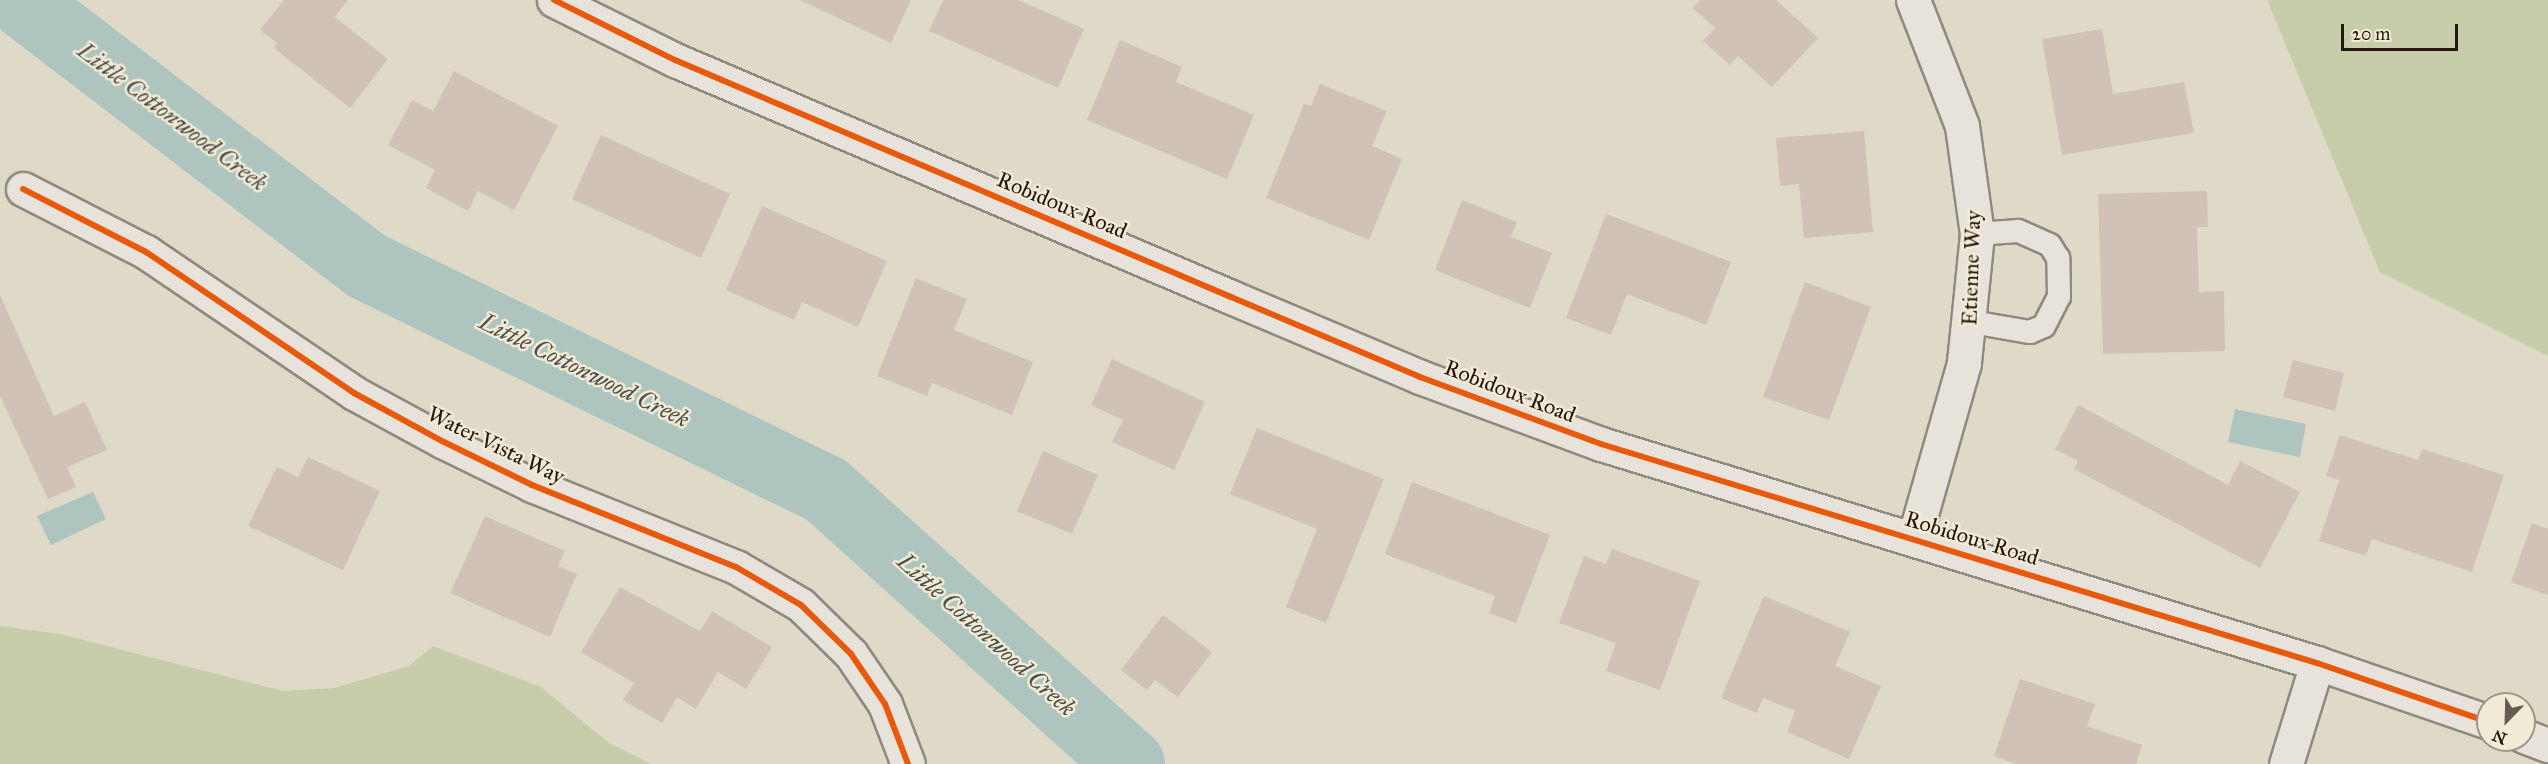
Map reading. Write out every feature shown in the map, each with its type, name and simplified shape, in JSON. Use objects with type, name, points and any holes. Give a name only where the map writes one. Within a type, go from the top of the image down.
[{"type":"street","name":"Robidoux Road","points":[[554,0],[675,60],[1420,377],[1601,444],[2317,663],[2476,718]]},
{"type":"street","name":"Etienne Way","points":[[1913,0],[1962,126],[1977,234],[1972,322],[1914,539]]},
{"type":"street","name":"Water Vista Way","points":[[23,189],[146,252],[354,393],[444,442],[532,485],[736,567],[801,605],[851,654],[885,704],[908,764]]},
{"type":"street","points":[[2286,764],[2317,663]]},
{"type":"lane","points":[[1972,322],[2030,332],[2044,326],[2059,297],[2058,258],[2050,245],[2018,231],[1977,234]]},
{"type":"green space","points":[[2267,0],[2548,0],[2548,356],[2380,272]]},
{"type":"green space","points":[[0,626],[60,634],[283,691],[334,688],[409,666],[433,646],[541,687],[609,743],[651,764],[0,764]]},
{"type":"water","points":[[2235,409],[2306,424],[2300,457],[2228,442]]},
{"type":"water","points":[[93,492],[106,519],[51,545],[37,516]]},
{"type":"building","points":[[284,0],[348,0],[335,17],[388,59],[350,108],[274,48],[277,43],[260,30]]},
{"type":"building","points":[[800,0],[911,0],[891,43]]},
{"type":"building","points":[[943,0],[1018,0],[1084,29],[1058,88],[929,31]]},
{"type":"building","points":[[1700,0],[1776,0],[1818,38],[1772,87],[1738,56],[1730,65],[1703,41],[1715,28],[1693,8]]},
{"type":"building","points":[[2102,29],[2113,94],[2184,82],[2194,133],[2062,155],[2042,39]]},
{"type":"building","points":[[1120,40],[1182,67],[1176,82],[1254,115],[1227,179],[1087,120]]},
{"type":"building","points":[[454,71],[558,126],[514,210],[478,191],[468,211],[426,188],[435,170],[388,145],[412,100],[433,111]]},
{"type":"building","points":[[1320,84],[1387,111],[1372,146],[1402,159],[1369,240],[1266,198],[1304,104],[1311,106]]},
{"type":"building","points":[[1864,131],[1873,232],[1804,238],[1799,184],[1780,186],[1776,138]]},
{"type":"building","points":[[601,135],[730,194],[701,258],[572,199]]},
{"type":"building","points":[[2207,191],[2208,227],[2197,227],[2199,292],[2224,291],[2225,351],[2103,354],[2098,194]]},
{"type":"building","points":[[1462,200],[1517,222],[1511,237],[1552,253],[1530,308],[1435,270]]},
{"type":"building","points":[[762,206],[887,261],[858,327],[802,302],[794,320],[726,290]]},
{"type":"building","points":[[1606,214],[1731,262],[1706,325],[1627,294],[1611,335],[1566,318]]},
{"type":"building","points":[[916,278],[967,299],[954,330],[1033,362],[1012,415],[932,383],[927,396],[877,376]]},
{"type":"building","points":[[1805,282],[1871,307],[1829,420],[1763,397]]},
{"type":"building","points":[[0,295],[54,416],[85,402],[107,450],[67,467],[76,487],[48,499],[0,396]]},
{"type":"building","points":[[1112,359],[1205,402],[1174,470],[1112,442],[1123,420],[1091,405]]},
{"type":"building","points":[[2293,360],[2344,373],[2335,411],[2283,397]]},
{"type":"building","points":[[2078,405],[2228,485],[2240,461],[2300,492],[2260,568],[2074,469],[2078,461],[2055,449]]},
{"type":"building","points":[[1257,428],[1384,479],[1326,623],[1286,607],[1317,529],[1230,494]]},
{"type":"building","points":[[2340,435],[2418,460],[2422,449],[2504,475],[2472,572],[2372,539],[2366,556],[2319,541],[2339,480],[2326,476]]},
{"type":"building","points":[[1043,451],[1098,475],[1072,534],[1017,511]]},
{"type":"building","points":[[308,457],[380,491],[343,570],[248,526],[277,467],[298,477]]},
{"type":"building","points":[[1412,482],[1550,535],[1516,623],[1489,613],[1495,596],[1385,554]]},
{"type":"building","points":[[485,516],[565,551],[558,566],[577,574],[550,637],[450,593]]},
{"type":"building","points":[[2532,523],[2548,529],[2548,595],[2511,582]]},
{"type":"building","points":[[1612,549],[1700,581],[1660,690],[1606,671],[1616,643],[1559,623],[1584,556],[1606,564]]},
{"type":"building","points":[[620,587],[700,631],[712,611],[772,647],[746,689],[718,672],[696,709],[677,697],[662,723],[623,700],[634,683],[581,652]]},
{"type":"building","points":[[1764,596],[1850,632],[1835,666],[1881,686],[1849,759],[1787,732],[1795,711],[1763,698],[1757,713],[1721,698]]},
{"type":"building","points":[[1163,615],[1212,652],[1178,697],[1155,680],[1147,690],[1121,670]]},
{"type":"building","points":[[2020,679],[2095,704],[2087,726],[2142,745],[2136,764],[2016,764],[1994,756]]},
{"type":"waterway","name":"Little Cottonwood Creek","points":[[19,0],[367,266],[826,490],[1130,764]]},
{"type":"cycle path","points":[[554,0],[675,60],[1420,377],[1601,444],[2317,663],[2476,718]]},
{"type":"cycle path","points":[[23,189],[146,252],[354,393],[444,442],[532,485],[736,567],[801,605],[851,654],[885,704],[908,764]]}]
